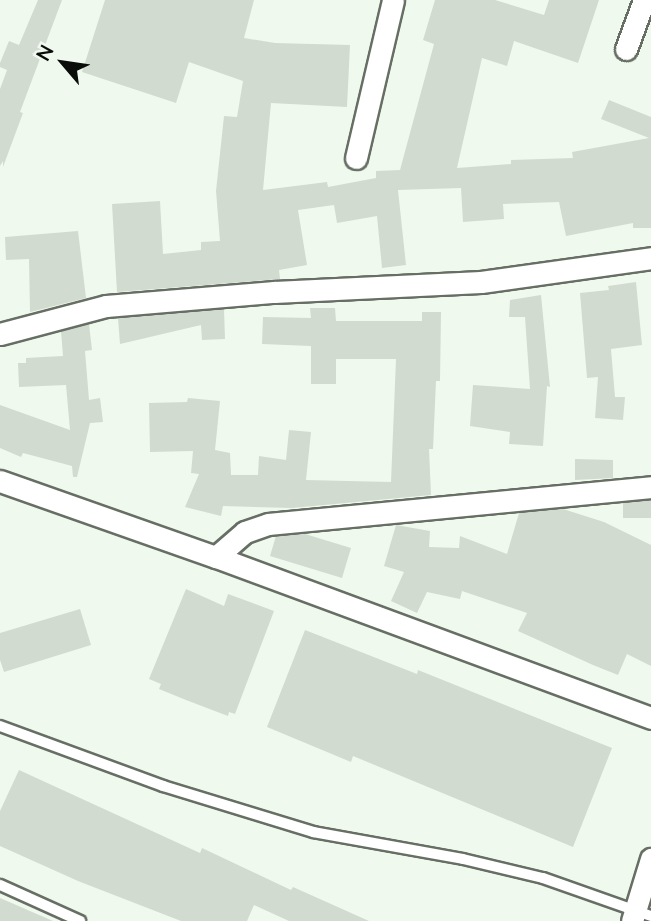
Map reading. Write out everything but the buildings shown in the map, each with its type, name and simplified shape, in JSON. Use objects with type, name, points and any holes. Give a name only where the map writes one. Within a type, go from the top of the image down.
[{"type":"street","points":[[356,158],[393,0]]},
{"type":"street","points":[[626,49],[644,0]]},
{"type":"street","points":[[0,334],[106,306],[274,292],[481,282],[651,258]]},
{"type":"street","points":[[0,481],[216,557],[651,718]]},
{"type":"street","points":[[216,557],[245,532],[268,524],[651,487]]},
{"type":"street","points":[[640,916],[651,859]]},
{"type":"lane","points":[[0,726],[163,786],[313,832],[463,859],[543,878],[640,916]]},
{"type":"lane","points":[[0,885],[80,921]]}]
